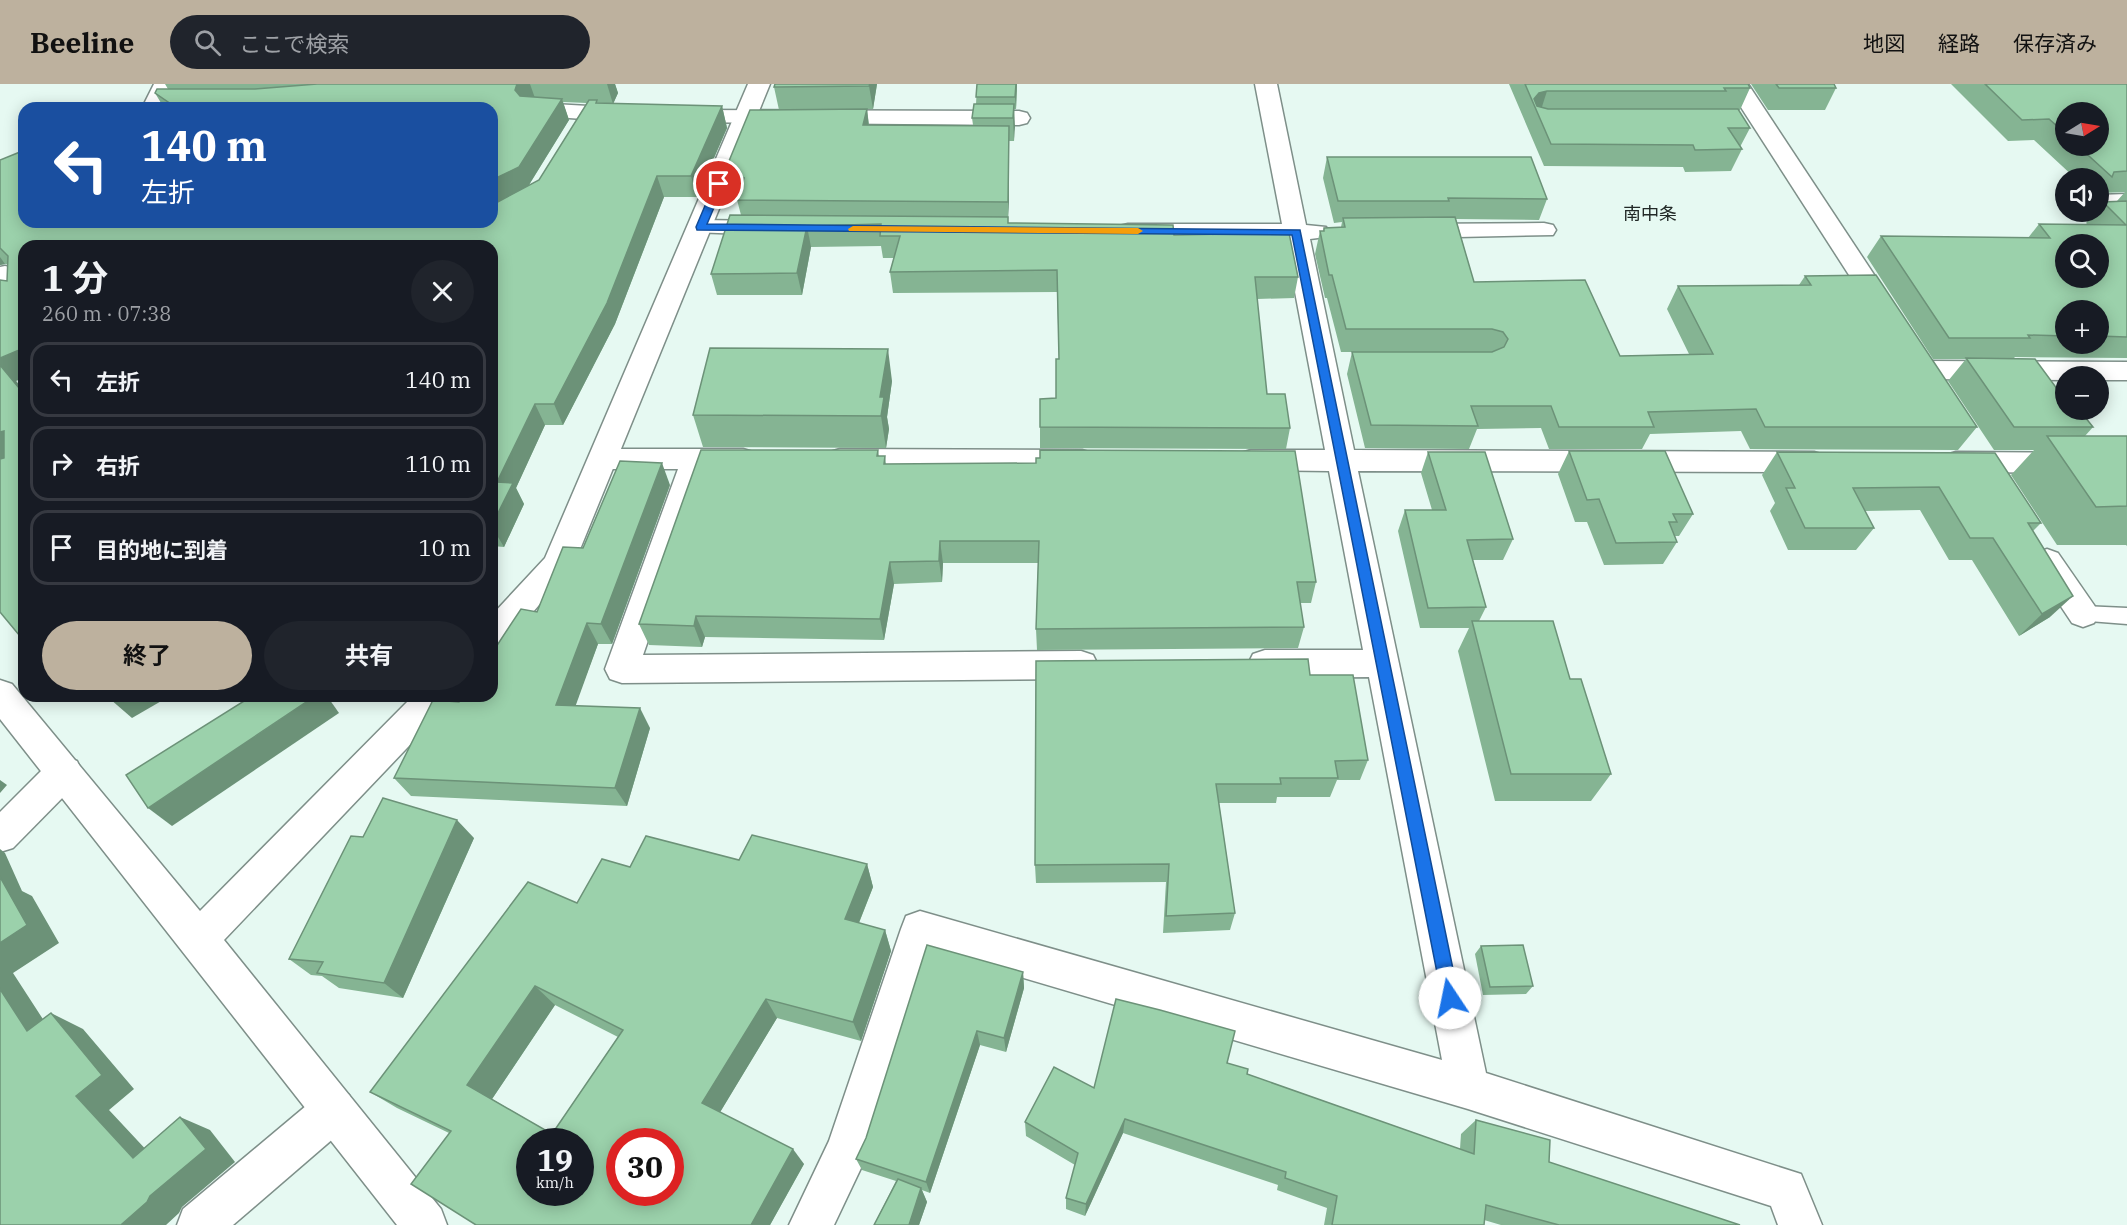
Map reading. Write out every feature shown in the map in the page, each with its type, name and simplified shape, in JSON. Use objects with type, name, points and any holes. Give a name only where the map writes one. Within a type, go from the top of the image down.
[{"type":"street","points":[[156,102],[165,84]]},
{"type":"street","points":[[498,630],[558,564],[604,459],[759,84]]},
{"type":"street","points":[[1266,84],[1296,232],[1334,363],[1342,461],[1468,1088]]},
{"type":"street","points":[[1737,84],[1750,122],[1942,398]]},
{"type":"street","points":[[536,110],[746,119],[1019,118]]},
{"type":"street","points":[[575,134],[588,114]]},
{"type":"street","points":[[2109,202],[2127,201]]},
{"type":"street","points":[[701,227],[796,228]]},
{"type":"street","points":[[269,228],[284,240]]},
{"type":"street","points":[[1390,231],[1544,230]]},
{"type":"street","points":[[1106,231],[1343,232]]},
{"type":"street","points":[[5,274],[18,287]]},
{"type":"street","points":[[1911,351],[2127,371]]},
{"type":"street","points":[[1965,435],[2002,491]]},
{"type":"street","points":[[604,459],[768,459]]},
{"type":"street","points":[[696,459],[622,669],[1110,665]]},
{"type":"street","points":[[815,459],[1115,460]]},
{"type":"street","points":[[1222,460],[1841,462]]},
{"type":"street","points":[[1924,462],[2127,463]]},
{"type":"street","points":[[2033,538],[2082,614]]},
{"type":"street","points":[[1240,664],[1383,663]]},
{"type":"street","points":[[0,694],[199,939],[424,1225]]},
{"type":"street","points":[[199,939],[429,702]]},
{"type":"street","points":[[0,836],[64,772]]},
{"type":"street","points":[[811,1225],[848,1149],[920,929],[1468,1088],[1786,1189],[1800,1225]]},
{"type":"street","points":[[200,1225],[334,1110]]},
{"type":"lane","points":[[2082,614],[2127,616]]},
{"type":"building","points":[[317,84],[517,84],[515,90],[520,96],[562,99],[519,167],[498,177],[498,102],[168,102],[155,93],[157,89],[255,89]]},
{"type":"building","points":[[775,84],[870,84],[869,86],[774,87]]},
{"type":"building","points":[[977,84],[1016,84],[1015,97],[976,97]]},
{"type":"building","points":[[1525,84],[1748,84],[1750,88],[1724,88],[1726,91],[1547,91],[1539,93],[1534,99],[1537,106],[1548,109],[1738,109],[1750,128],[1728,128],[1742,149],[1695,150],[1693,145],[1551,144]]},
{"type":"building","points":[[1776,84],[1834,84],[1836,88],[1779,88]]},
{"type":"building","points":[[1985,84],[2127,84],[2127,171],[2114,172],[2112,177],[2109,174],[2109,168],[2102,168],[2089,156],[2109,156],[2109,102],[2055,102],[2055,124],[2049,119],[2022,120]]},
{"type":"building","points":[[589,100],[597,100],[596,103],[722,106],[691,176],[657,176],[607,303],[554,404],[535,404],[498,480],[498,240],[18,240],[18,350],[0,358],[0,280],[7,281],[8,256],[0,248],[0,160],[18,153],[18,228],[498,228],[498,202],[539,180]]},
{"type":"building","points":[[974,104],[1014,104],[1013,118],[972,118]]},
{"type":"building","points":[[867,109],[863,125],[1009,126],[1008,202],[737,200],[744,178],[722,178],[750,110]]},
{"type":"building","points":[[1327,157],[1531,157],[1547,199],[1448,198],[1449,201],[1338,201]]},
{"type":"building","points":[[2127,201],[2127,337],[2109,336],[2109,300],[2055,300],[2055,336],[1949,338],[1881,236],[2050,238],[2039,224],[2126,225],[2109,208],[2109,202]]},
{"type":"building","points":[[730,215],[1008,217],[1008,223],[1173,225],[1174,235],[1289,233],[1298,277],[1255,277],[1267,394],[1285,394],[1290,428],[1040,427],[1040,399],[1056,398],[1056,359],[1059,359],[1057,270],[890,272],[900,236],[880,236],[881,224],[807,226],[797,273],[711,274]]},
{"type":"building","points":[[1455,217],[1474,282],[1585,280],[1620,356],[1713,354],[1678,286],[1811,285],[1805,276],[1876,275],[1977,427],[1765,427],[1756,409],[1648,412],[1654,427],[1559,427],[1551,406],[1471,406],[1478,426],[1371,425],[1352,352],[1492,352],[1504,347],[1508,339],[1503,332],[1492,329],[1346,329],[1332,275],[1329,275],[1320,231],[1324,231],[1324,228],[1345,227],[1343,218]]},
{"type":"building","points":[[710,348],[888,349],[880,397],[884,397],[881,416],[693,415]]},
{"type":"building","points":[[1966,358],[2035,359],[2055,386],[2055,420],[2087,420],[2093,427],[2014,427]]},
{"type":"building","points":[[0,365],[18,387],[18,634],[0,612],[0,459],[4,458],[4,431],[0,432]]},
{"type":"building","points":[[2047,436],[2127,436],[2127,506],[2096,507]]},
{"type":"building","points":[[701,450],[878,450],[877,456],[885,456],[884,464],[1036,463],[1036,458],[1040,458],[1040,450],[1295,451],[1316,582],[1297,582],[1304,627],[1036,629],[1039,541],[940,541],[939,561],[890,562],[880,619],[696,616],[694,626],[639,624]]},
{"type":"building","points":[[1569,451],[1665,451],[1693,514],[1673,514],[1677,522],[1669,522],[1677,542],[1616,543],[1599,499],[1587,500]]},
{"type":"building","points":[[1428,452],[1485,452],[1513,539],[1467,540],[1486,607],[1428,608],[1405,510],[1446,510]]},
{"type":"building","points":[[1777,452],[1995,453],[2041,523],[2028,523],[2073,596],[2042,614],[1993,538],[1970,538],[1939,487],[1853,488],[1874,528],[1805,528],[1786,488],[1795,488]]},
{"type":"building","points":[[620,461],[662,463],[601,624],[587,623],[556,705],[640,708],[615,788],[394,778],[432,702],[498,702],[498,644],[521,609],[537,612],[563,547],[583,548]]},
{"type":"building","points":[[498,482],[513,483],[498,513]]},
{"type":"building","points":[[1472,621],[1553,621],[1570,679],[1581,679],[1611,774],[1511,774]]},
{"type":"building","points":[[1308,659],[1310,675],[1353,675],[1368,760],[1335,761],[1338,778],[1280,778],[1281,784],[1216,784],[1235,913],[1166,916],[1169,864],[1035,865],[1036,661]]},
{"type":"building","points":[[242,702],[306,702],[148,808],[126,775]]},
{"type":"building","points":[[383,798],[457,820],[384,983],[317,973],[323,962],[289,959],[351,836],[363,837]]},
{"type":"building","points":[[752,835],[867,864],[845,919],[885,930],[853,1022],[766,999],[702,1103],[793,1149],[751,1225],[476,1225],[411,1184],[451,1131],[370,1092],[528,882],[577,903],[602,859],[630,867],[646,836],[739,860]],"holes":[[[535,986],[623,1030],[556,1128],[594,1128],[594,1206],[516,1206],[516,1128],[542,1128],[467,1085]]]},
{"type":"building","points":[[0,877],[27,925],[0,943]]},
{"type":"building","points":[[927,945],[1023,972],[1004,1038],[977,1031],[926,1182],[856,1159],[866,1138]]},
{"type":"building","points":[[1523,945],[1533,986],[1490,987],[1481,946]]},
{"type":"building","points":[[0,989],[27,1031],[51,1013],[102,1075],[76,1096],[133,1158],[180,1117],[206,1149],[150,1196],[147,1202],[123,1225],[0,1225]]},
{"type":"building","points":[[1116,999],[1235,1031],[1227,1063],[1248,1069],[1247,1074],[1474,1154],[1476,1120],[1550,1140],[1549,1162],[1740,1225],[1559,1225],[1486,1205],[1484,1225],[1332,1225],[1337,1196],[1285,1178],[1286,1172],[1125,1119],[1086,1204],[1066,1198],[1078,1153],[1025,1122],[1054,1067],[1094,1088]]},
{"type":"building","points":[[898,1179],[921,1188],[909,1225],[874,1225]]},
{"type":"slow traffic","points":[[853,229],[1138,231]]},
{"type":"district","name":"南中条","points":[[1650,214]]},
{"type":"route","points":[[719,184],[701,227],[1296,232],[1450,998]]}]
